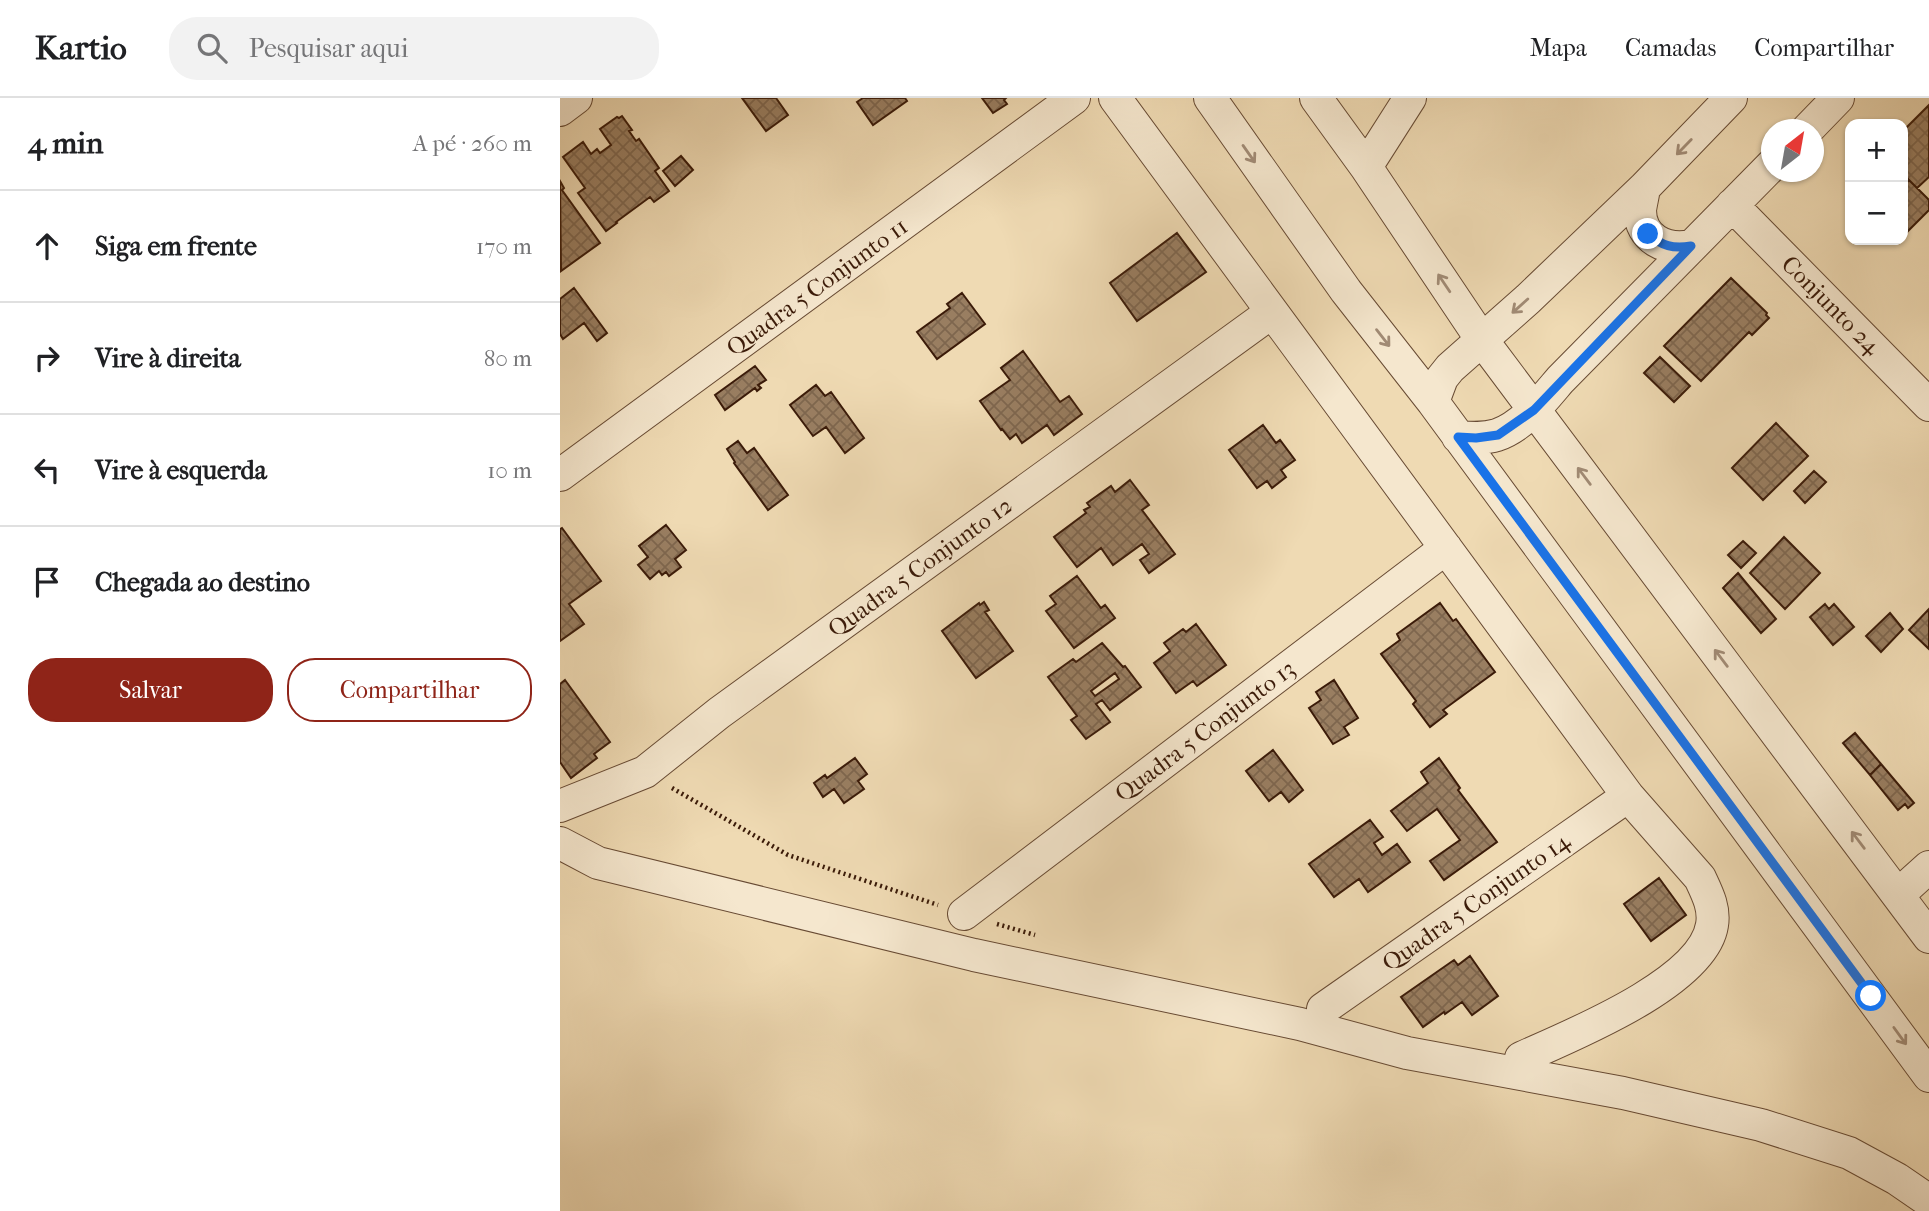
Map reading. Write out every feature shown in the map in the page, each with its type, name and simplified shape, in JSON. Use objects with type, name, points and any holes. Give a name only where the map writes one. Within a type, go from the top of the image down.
[{"type":"street","points":[[560,110],[576,98]]},
{"type":"street","name":"Quadra 5 Conjunto 11","points":[[560,475],[1074,98]]},
{"type":"street","points":[[1115,98],[1628,796],[1700,878],[1712,907],[1712,924],[1701,952],[1644,998],[1596,1024],[1521,1058]]},
{"type":"street","points":[[1210,98],[1346,291],[1433,402],[1929,1076]]},
{"type":"street","points":[[1316,98],[1366,167],[1482,340],[1929,937]]},
{"type":"street","points":[[1366,167],[1410,98]]},
{"type":"street","points":[[1433,402],[1442,378],[1450,368],[1644,188],[1731,98]]},
{"type":"street","points":[[1818,119],[1838,98]]},
{"type":"street","points":[[1458,437],[1498,435],[1534,410],[1761,176]]},
{"type":"street","points":[[1644,188],[1640,212],[1648,234],[1668,247],[1691,246]]},
{"type":"street","name":"Conjunto 24","points":[[1732,205],[1929,405]]},
{"type":"street","name":"Quadra 5 Conjunto 12","points":[[560,806],[645,772],[719,712],[1272,312]]},
{"type":"street","name":"Quadra 5 Conjunto 13","points":[[964,914],[1446,548]]},
{"type":"street","name":"Quadra 5 Conjunto 14","points":[[1323,1009],[1628,796]]},
{"type":"street","points":[[560,843],[598,863],[974,955],[1300,1024],[1408,1053],[1623,1093],[1761,1125],[1849,1153],[1897,1179],[1929,1201]]},
{"type":"street","points":[[1899,894],[1929,867]]},
{"type":"path","points":[[645,772],[788,855],[1044,938]]},
{"type":"building","points":[[742,98],[776,98],[788,115],[766,131]]},
{"type":"building","points":[[863,98],[905,98],[907,101],[873,125],[857,102]]},
{"type":"building","points":[[982,98],[1006,98],[1004,100],[1007,104],[993,113]]},
{"type":"building","points":[[1929,105],[1929,177],[1917,188],[1908,179],[1908,126]]},
{"type":"building","points":[[622,116],[636,141],[639,139],[659,168],[655,171],[669,191],[654,202],[650,197],[606,231],[578,193],[585,188],[563,157],[583,142],[591,154],[597,149],[600,153],[611,145],[600,129]]},
{"type":"building","points":[[681,156],[693,170],[675,186],[663,171]]},
{"type":"building","points":[[560,181],[564,188],[562,190],[600,243],[561,271]]},
{"type":"building","points":[[1908,182],[1929,200],[1929,210],[1908,231]]},
{"type":"building","points":[[1177,233],[1206,272],[1137,321],[1110,283]]},
{"type":"building","points":[[1731,278],[1769,318],[1752,335],[1749,332],[1701,381],[1664,346]]},
{"type":"building","points":[[574,288],[607,333],[597,341],[584,323],[563,339],[560,334],[560,299]]},
{"type":"building","points":[[962,293],[985,324],[937,359],[917,332],[950,308],[947,304]]},
{"type":"building","points":[[1023,351],[1060,402],[1069,396],[1082,414],[1054,435],[1047,425],[1022,443],[1016,434],[1010,439],[1001,430],[980,401],[1010,380],[1001,368]]},
{"type":"building","points":[[1660,357],[1690,386],[1674,402],[1644,373]]},
{"type":"building","points":[[755,366],[766,380],[758,385],[761,388],[757,391],[755,388],[725,410],[715,395]]},
{"type":"building","points":[[816,385],[825,396],[831,392],[864,438],[845,453],[826,427],[813,436],[790,405]]},
{"type":"building","points":[[1776,423],[1808,456],[1763,500],[1732,468]]},
{"type":"building","points":[[1263,425],[1276,443],[1280,440],[1295,460],[1281,470],[1286,477],[1272,488],[1267,481],[1257,488],[1229,450]]},
{"type":"building","points":[[738,441],[747,453],[754,448],[788,495],[768,510],[727,449]]},
{"type":"building","points":[[1814,471],[1826,482],[1805,503],[1794,491]]},
{"type":"building","points":[[1130,480],[1149,505],[1142,510],[1175,554],[1149,573],[1140,560],[1149,554],[1142,544],[1113,565],[1101,548],[1077,567],[1054,537],[1086,513],[1084,510],[1090,507],[1087,503],[1111,486],[1115,492]]},
{"type":"building","points":[[666,525],[686,550],[675,559],[681,567],[669,576],[666,572],[662,575],[659,571],[650,579],[638,565],[648,557],[639,546]]},
{"type":"building","points":[[562,528],[601,581],[569,604],[584,624],[560,641],[560,529]]},
{"type":"building","points":[[1784,537],[1820,573],[1785,609],[1750,573]]},
{"type":"building","points":[[1743,541],[1756,553],[1741,568],[1728,555]]},
{"type":"building","points":[[1738,573],[1776,619],[1761,633],[1723,588]]},
{"type":"building","points":[[1077,576],[1101,608],[1105,605],[1115,618],[1074,648],[1046,611],[1056,604],[1050,596]]},
{"type":"building","points":[[984,602],[989,610],[985,612],[1013,651],[976,678],[942,631]]},
{"type":"building","points":[[1440,603],[1453,621],[1456,619],[1495,672],[1443,710],[1447,714],[1430,727],[1413,704],[1416,701],[1381,654],[1400,640],[1397,634]]},
{"type":"building","points":[[1825,604],[1829,609],[1834,604],[1854,627],[1833,645],[1810,617]]},
{"type":"building","points":[[1929,609],[1929,649],[1909,630]]},
{"type":"building","points":[[1890,613],[1903,629],[1881,652],[1866,636]]},
{"type":"building","points":[[1196,624],[1226,665],[1197,686],[1193,681],[1176,693],[1154,663],[1170,651],[1164,643],[1183,629],[1186,632]]},
{"type":"building","points":[[1102,643],[1141,687],[1110,710],[1102,700],[1096,704],[1110,722],[1086,739],[1071,720],[1077,716],[1048,677],[1073,659],[1076,662]],"holes":[[[1115,673],[1119,679],[1095,696],[1091,691]]]},
{"type":"building","points":[[565,680],[610,742],[594,754],[597,758],[571,778],[560,762],[560,684]]},
{"type":"building","points":[[1334,680],[1358,718],[1344,727],[1349,735],[1333,744],[1309,708],[1321,700],[1316,692]]},
{"type":"building","points":[[1855,733],[1881,764],[1870,775],[1843,743]]},
{"type":"building","points":[[1273,750],[1303,790],[1289,802],[1281,792],[1269,801],[1246,771]]},
{"type":"building","points":[[855,758],[867,774],[858,781],[864,789],[844,803],[834,789],[823,797],[814,783],[825,775],[827,778]]},
{"type":"building","points":[[1439,758],[1460,788],[1458,790],[1497,842],[1444,880],[1430,861],[1460,840],[1437,809],[1407,831],[1391,811],[1428,783],[1421,772]]},
{"type":"building","points":[[1881,764],[1914,803],[1908,808],[1905,804],[1898,810],[1870,775]]},
{"type":"building","points":[[1370,820],[1383,837],[1374,843],[1382,855],[1397,844],[1410,862],[1368,892],[1359,879],[1334,897],[1309,864]]},
{"type":"building","points":[[1659,878],[1686,915],[1651,941],[1624,904]]},
{"type":"building","points":[[1470,956],[1498,996],[1472,1015],[1462,1002],[1423,1027],[1401,997],[1454,960],[1458,965]]},
{"type":"route","points":[[1648,234],[1668,247],[1691,246],[1534,410],[1498,435],[1458,437],[1871,996]]}]
